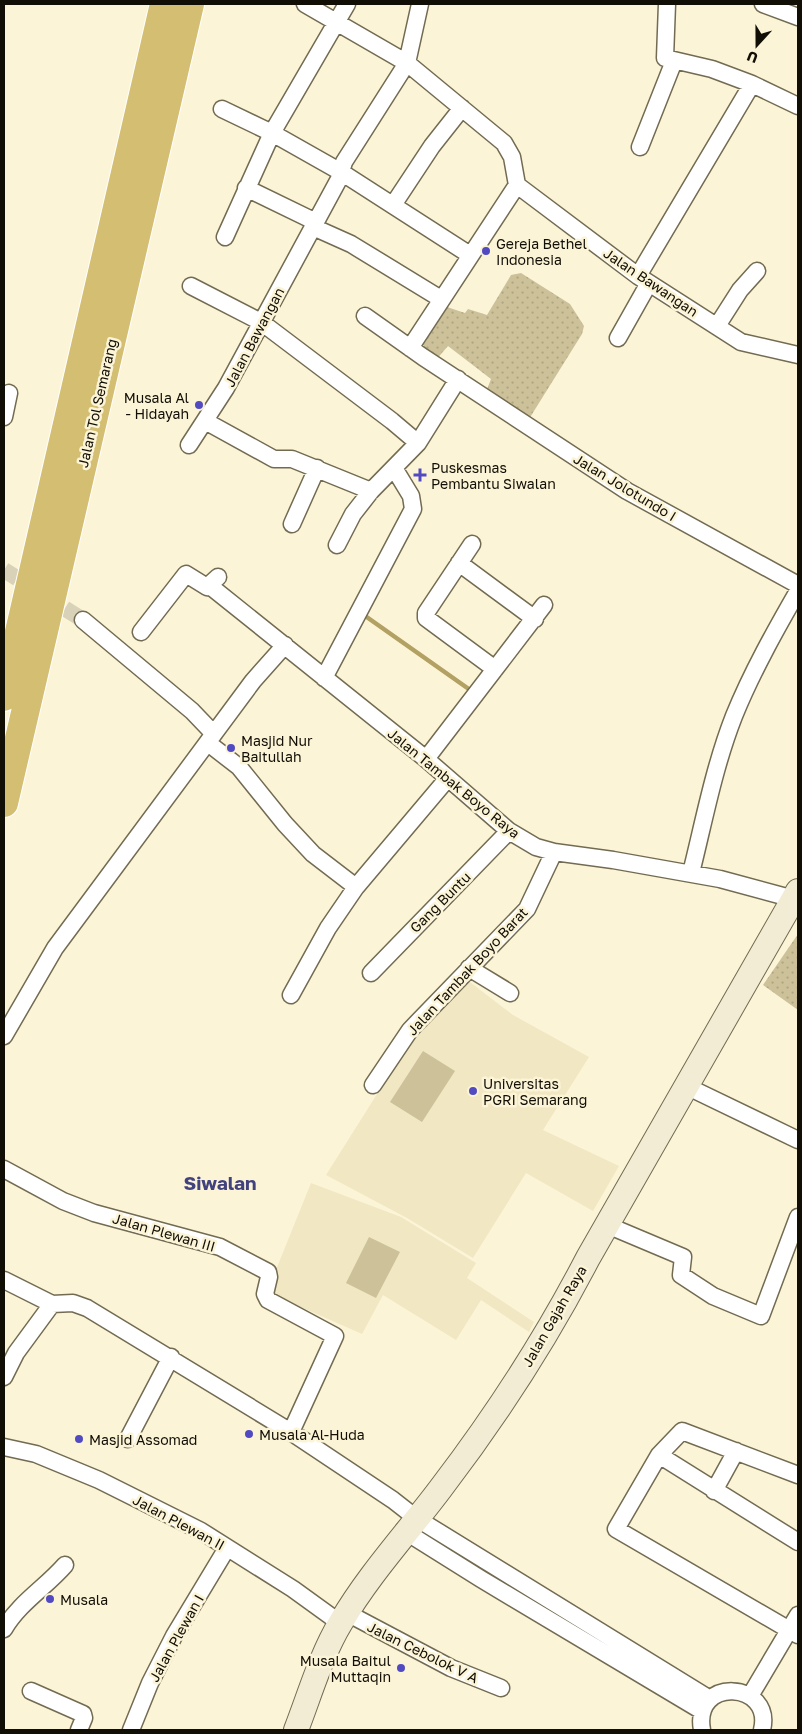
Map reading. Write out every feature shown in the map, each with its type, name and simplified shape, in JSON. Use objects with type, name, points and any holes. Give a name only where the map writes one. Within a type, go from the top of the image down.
[{"type":"highway","name":"Jalan Tol Semarang","points":[[4,697],[164,4]]},
{"type":"highway","name":"Jalan Tol Semarang","points":[[4,803],[190,4]]},
{"type":"main road","name":"Jalan Gajah Raya","points":[[296,1730],[343,1618],[412,1525],[462,1462],[513,1386],[570,1293],[796,895]]},
{"type":"street","points":[[305,4],[407,63],[440,88],[509,150],[517,185],[410,348]]},
{"type":"street","points":[[225,237],[272,132],[347,4]]},
{"type":"street","points":[[407,63],[420,4]]},
{"type":"street","points":[[667,4],[664,57],[674,61],[703,66],[752,84],[798,106]]},
{"type":"street","points":[[763,4],[798,18]]},
{"type":"street","points":[[640,147],[674,61]]},
{"type":"street","name":"Jalan Bawangan","points":[[189,445],[226,388],[315,225],[344,162],[407,63]]},
{"type":"street","points":[[618,338],[644,279],[752,84]]},
{"type":"street","points":[[393,205],[432,146],[462,108]]},
{"type":"street","points":[[222,109],[272,132],[341,172],[470,255]]},
{"type":"street","name":"Jalan Bawangan","points":[[517,185],[644,279],[741,342],[798,355]]},
{"type":"street","points":[[246,188],[351,244],[441,299]]},
{"type":"street","points":[[717,326],[740,290],[757,271]]},
{"type":"street","points":[[191,286],[261,322],[392,421],[418,444]]},
{"type":"street","name":"Jalan Jolotundo I","points":[[365,316],[410,348],[627,491],[798,585]]},
{"type":"street","points":[[338,546],[353,514],[372,491],[418,444],[458,379]]},
{"type":"street","points":[[4,417],[8,393]]},
{"type":"street","points":[[205,421],[274,459],[292,459],[372,491]]},
{"type":"street","points":[[292,524],[318,468]]},
{"type":"street","points":[[324,678],[413,509],[412,496],[394,468]]},
{"type":"street","points":[[472,544],[426,613],[426,618],[495,669]]},
{"type":"street","points":[[459,564],[535,619]]},
{"type":"street","name":"Jalan Tambak Boyo Raya","points":[[141,632],[186,574],[203,586],[214,582],[324,678],[426,758],[508,830],[536,846],[554,852],[691,874],[796,895]]},
{"type":"street","points":[[691,874],[713,782],[734,716],[775,630],[798,591]]},
{"type":"street","points":[[426,758],[544,605]]},
{"type":"street","points":[[83,620],[192,711],[211,738],[239,767],[273,810],[314,854],[356,887]]},
{"type":"street","points":[[4,1036],[55,948],[253,681],[285,645]]},
{"type":"street","points":[[291,996],[328,928],[356,887],[448,778]]},
{"type":"street","name":"Gang Buntu","points":[[371,973],[508,830]]},
{"type":"street","name":"Jalan Tambak Boyo Barat","points":[[373,1085],[410,1030],[527,909],[554,852]]},
{"type":"street","points":[[469,968],[510,993]]},
{"type":"street","points":[[686,1086],[798,1140]]},
{"type":"street","name":"Jalan Plewan III","points":[[4,1169],[63,1201],[94,1213],[220,1248],[268,1272],[269,1277],[265,1294],[268,1300],[335,1336],[291,1432]]},
{"type":"street","points":[[607,1225],[683,1257],[681,1275],[713,1296],[761,1316],[798,1217]]},
{"type":"street","points":[[4,1280],[52,1304],[73,1303],[87,1308],[171,1357],[291,1432],[394,1500],[412,1525],[481,1579],[706,1705]]},
{"type":"street","points":[[4,1375],[16,1353],[52,1304]]},
{"type":"street","points":[[128,1439],[171,1357]]},
{"type":"street","points":[[794,1632],[616,1529],[659,1455],[682,1432],[798,1476]]},
{"type":"street","name":"Jalan Plewan II","points":[[4,1447],[36,1454],[99,1480],[201,1531],[343,1618]]},
{"type":"street","points":[[714,1491],[736,1452]]},
{"type":"street","points":[[659,1455],[798,1542]]},
{"type":"street","points":[[412,1525],[490,1562],[706,1705]]},
{"type":"street","name":"Jalan Plewan I","points":[[131,1730],[150,1683],[174,1636],[227,1548]]},
{"type":"street","points":[[481,1579],[490,1562]]},
{"type":"street","points":[[4,1629],[17,1609],[50,1582],[65,1565]]},
{"type":"street","points":[[750,1696],[794,1632],[798,1615]]},
{"type":"street","name":"Jalan Cebolok V A","points":[[343,1618],[451,1668],[501,1688]]},
{"type":"street","points":[[31,1691],[82,1714],[84,1718],[79,1730]]},
{"type":"street","points":[[702,1730],[706,1705],[718,1693],[729,1691],[740,1692],[750,1696],[761,1710],[762,1730]]},
{"type":"shaded area","points":[[521,273],[570,304],[584,326],[582,334],[529,419],[486,392],[491,379],[448,346],[435,361],[427,355],[421,339],[444,306],[465,313],[468,309],[487,315],[511,275]]},
{"type":"shaded area","points":[[798,934],[798,1010],[763,985]]},
{"type":"shaded area","name":"Universitas PGRI Semarang","points":[[466,979],[513,1015],[589,1057],[543,1130],[619,1166],[593,1211],[526,1173],[473,1258],[407,1218],[326,1175],[418,1029]]},
{"type":"shaded area","points":[[423,1051],[455,1071],[422,1122],[390,1102]]},
{"type":"shaded area","points":[[311,1183],[401,1217],[476,1263],[467,1278],[534,1322],[529,1332],[481,1300],[456,1340],[383,1295],[362,1334],[267,1292]]},
{"type":"shaded area","points":[[369,1237],[400,1252],[376,1298],[346,1283]]},
{"type":"waterway","points":[[361,613],[473,692]]},
{"type":"tunnel","points":[[4,570],[83,620]]},
{"type":"place","name":"Gereja Bethel Indonesia","points":[[486,251]]},
{"type":"place","name":"Musala Al - Hidayah","points":[[199,405]]},
{"type":"place","name":"Puskesmas Pembantu Siwalan","points":[[420,475]]},
{"type":"place","name":"Masjid Nur Baitullah","points":[[231,748]]},
{"type":"place","name":"Universitas PGRI Semarang","points":[[473,1091]]},
{"type":"place","name":"Musala Al-Huda","points":[[249,1434]]},
{"type":"place","name":"Masjid Assomad","points":[[79,1439]]},
{"type":"place","name":"Musala","points":[[50,1599]]},
{"type":"place","name":"Musala Baitul Muttaqin","points":[[401,1668]]},
{"type":"district","name":"Siwalan","points":[[220,1182]]}]
